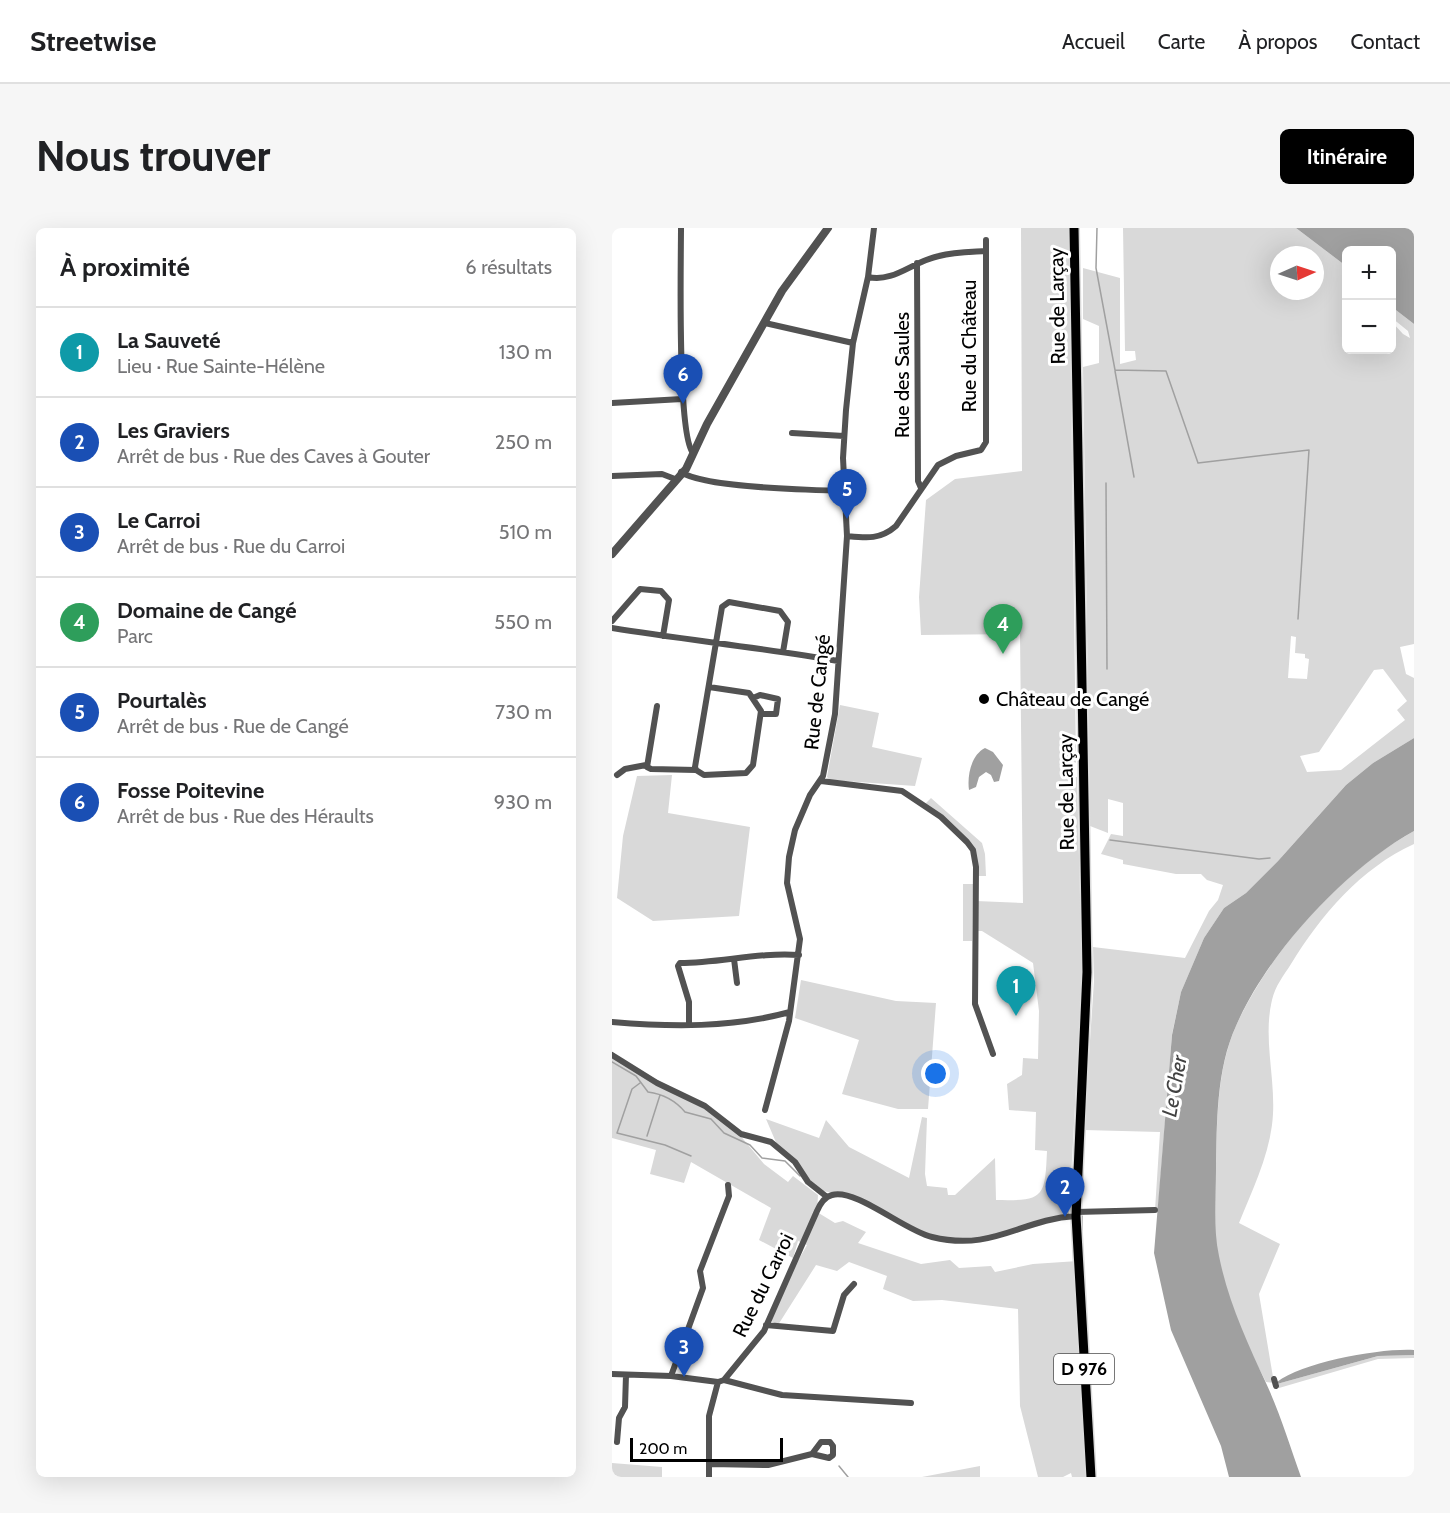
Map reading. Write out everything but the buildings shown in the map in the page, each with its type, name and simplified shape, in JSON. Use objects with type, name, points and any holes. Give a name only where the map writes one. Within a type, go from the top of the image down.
[{"type":"main road","name":"Rue de Larçay","points":[[1074,228],[1087,972],[1076,1214]]},
{"type":"main road","name":"D 976","points":[[1076,1214],[1091,1477]]},
{"type":"street","points":[[681,228],[682,399],[686,442],[693,453]]},
{"type":"street","points":[[612,554],[688,465],[794,272],[828,228]]},
{"type":"street","name":"Rue de Cangé","points":[[765,1110],[790,1012],[799,955],[800,929],[790,898],[788,864],[795,830],[810,795],[822,781],[835,714],[847,536],[844,436],[853,344],[868,277],[874,228]]},
{"type":"street","name":"Rue du Château","points":[[921,488],[943,462],[981,450],[986,442],[986,240]]},
{"type":"street","name":"Rue du Château","points":[[868,277],[886,279],[939,255],[986,250]]},
{"type":"street","name":"Rue des Saules","points":[[917,263],[918,482],[921,488]]},
{"type":"street","points":[[765,323],[853,344]]},
{"type":"street","points":[[612,403],[682,399]]},
{"type":"street","points":[[792,433],[844,436]]},
{"type":"street","points":[[612,476],[662,474],[757,486],[845,491]]},
{"type":"street","points":[[847,536],[879,537],[887,533],[921,488]]},
{"type":"street","points":[[612,621],[640,589],[661,591],[669,600],[663,636]]},
{"type":"street","points":[[695,768],[722,608],[729,602],[782,612],[789,622],[783,652]]},
{"type":"street","points":[[612,628],[838,661]]},
{"type":"street","points":[[646,765],[651,770],[695,768],[704,775],[750,771],[761,714],[749,693],[709,687]]},
{"type":"street","points":[[753,698],[760,695],[779,700],[776,714],[761,714]]},
{"type":"street","points":[[646,765],[657,706]]},
{"type":"street","points":[[617,775],[625,769],[646,765]]},
{"type":"street","points":[[822,781],[902,791],[941,818],[970,846],[976,867],[975,1004],[993,1054]]},
{"type":"street","points":[[689,1025],[689,1002],[678,966],[680,963],[759,955],[799,955]]},
{"type":"street","points":[[734,959],[737,983]]},
{"type":"street","points":[[612,1022],[689,1025],[759,1020],[790,1012]]},
{"type":"street","points":[[612,1055],[657,1083],[705,1106],[741,1134],[771,1142],[795,1162],[808,1182],[827,1197],[838,1194],[852,1197],[915,1232],[940,1239],[986,1241],[1076,1214],[1155,1210]]},
{"type":"street","points":[[671,1376],[703,1288],[700,1271],[729,1196],[728,1185]]},
{"type":"street","name":"Rue du Carroi","points":[[721,1381],[759,1340],[819,1206],[827,1197]]},
{"type":"street","points":[[766,1325],[833,1331],[844,1295],[854,1284]]},
{"type":"street","points":[[612,1374],[721,1381],[764,1392],[817,1399],[911,1403]]},
{"type":"street","points":[[617,1442],[619,1418],[625,1407],[626,1375]]},
{"type":"street","points":[[709,1477],[710,1405],[721,1381]]},
{"type":"street","points":[[710,1464],[760,1465],[812,1454]]},
{"type":"shaded area","points":[[1021,228],[1069,228],[1076,762],[1072,767],[1074,768],[1073,777],[1077,777],[1082,975],[1069,1216],[986,1241],[932,1237],[847,1196],[818,1190],[778,1147],[766,1119],[819,1138],[826,1120],[849,1147],[909,1178],[922,1117],[927,1118],[925,1174],[927,1186],[947,1188],[948,1195],[955,1195],[995,1158],[996,1200],[1033,1197],[1039,1194],[1043,1187],[1047,1151],[1035,1150],[1036,1112],[1009,1110],[1007,1084],[1022,1075],[1023,1058],[1038,1059],[1039,1011],[1033,963],[982,931],[976,931],[976,901],[1023,903],[1020,634],[921,635],[919,597],[926,500],[955,479],[1022,471]]},
{"type":"shaded area","points":[[1123,228],[1296,228],[1320,246],[1270,246],[1270,300],[1324,300],[1324,249],[1342,263],[1342,354],[1396,354],[1396,326],[1410,338],[1408,331],[1396,321],[1396,310],[1414,324],[1414,644],[1400,647],[1406,674],[1414,678],[1414,738],[1373,763],[1346,785],[1278,861],[1246,893],[1224,908],[1204,938],[1181,992],[1172,1034],[1158,1210],[1155,1210],[1160,1132],[1084,1130],[1094,981],[1093,947],[1185,958],[1209,911],[1218,900],[1223,885],[1207,880],[1201,874],[1176,874],[1123,864],[1123,860],[1101,854],[1111,834],[1123,836],[1123,803],[1108,799],[1108,833],[1090,826],[1083,367],[1099,363],[1099,326],[1083,319],[1083,268],[1120,278],[1120,364],[1136,360],[1135,351],[1125,351]],"holes":[[[1291,636],[1296,637],[1295,653],[1305,654],[1305,658],[1309,659],[1307,679],[1288,678]],[[1383,669],[1407,701],[1397,710],[1405,720],[1341,770],[1307,772],[1300,756],[1319,752],[1374,670]]]},
{"type":"shaded area","points":[[840,705],[879,713],[872,747],[922,758],[915,786],[830,780],[827,777]]},
{"type":"shaded area","points":[[672,775],[668,813],[750,827],[739,916],[653,921],[617,898],[623,836],[637,776]]},
{"type":"shaded area","points":[[931,798],[982,843],[986,876],[976,876],[970,846],[924,805]]},
{"type":"shaded area","points":[[1414,831],[1414,844],[1376,866],[1329,911],[1302,946],[1275,990],[1272,1000],[1269,1042],[1273,1100],[1272,1128],[1260,1170],[1239,1223],[1280,1244],[1259,1294],[1274,1383],[1266,1382],[1232,1304],[1216,1245],[1217,1117],[1221,1080],[1229,1043],[1250,998],[1288,942],[1311,915],[1361,868]]},
{"type":"shaded area","points":[[963,884],[973,884],[972,941],[963,941]]},
{"type":"shaded area","points":[[801,980],[896,1001],[936,1003],[928,1109],[898,1109],[842,1094],[859,1040],[795,1018]]},
{"type":"shaded area","points":[[612,1055],[705,1106],[734,1128],[764,1164],[788,1182],[793,1176],[818,1195],[817,1212],[835,1223],[843,1221],[866,1232],[858,1243],[921,1264],[950,1260],[959,1268],[991,1266],[995,1272],[1033,1264],[1078,1261],[1091,1477],[1072,1477],[1071,1473],[1063,1477],[1038,1477],[1020,1406],[1018,1309],[942,1300],[913,1301],[883,1289],[887,1276],[849,1262],[837,1271],[816,1265],[778,1325],[771,1321],[786,1282],[807,1245],[798,1241],[793,1258],[759,1240],[771,1208],[691,1162],[684,1183],[650,1174],[656,1150],[612,1138]]},
{"type":"shaded area","points":[[1414,1355],[1414,1358],[1378,1359],[1279,1388],[1277,1384],[1378,1356]]},
{"type":"shaded area","points":[[612,1463],[662,1467],[662,1477],[612,1477]]},
{"type":"shaded area","points":[[980,1466],[980,1477],[922,1477]]},
{"type":"water","points":[[1296,228],[1414,228],[1414,324],[1396,310],[1396,246],[1342,246],[1342,263],[1324,249],[1324,246],[1320,246]]},
{"type":"water","name":"Le Cher","points":[[1414,738],[1414,831],[1361,867],[1311,916],[1267,970],[1229,1043],[1219,1097],[1215,1224],[1217,1245],[1233,1305],[1276,1406],[1301,1477],[1229,1477],[1221,1446],[1171,1330],[1154,1253],[1172,1035],[1181,992],[1204,938],[1224,908],[1246,893],[1278,861],[1346,785],[1373,763]]},
{"type":"water","points":[[985,748],[993,752],[1003,765],[999,781],[994,782],[991,775],[986,772],[979,777],[976,787],[969,790],[971,766],[976,756]]},
{"type":"water","points":[[1414,1350],[1414,1355],[1378,1356],[1277,1384],[1289,1375],[1305,1368],[1343,1358],[1382,1351]]},
{"type":"waterway","points":[[1097,228],[1096,268],[1115,370],[1166,371],[1198,463],[1309,450],[1298,619]]},
{"type":"waterway","points":[[1115,371],[1134,477]]},
{"type":"waterway","points":[[1106,483],[1107,669]]},
{"type":"waterway","points":[[1110,840],[1259,859],[1270,858]]},
{"type":"waterway","points":[[612,1062],[636,1076],[648,1092],[668,1098],[685,1112],[711,1119],[724,1133],[750,1145],[762,1158],[785,1161],[800,1176]]},
{"type":"waterway","points":[[640,1083],[632,1089],[617,1133],[665,1145],[691,1156]]},
{"type":"waterway","points":[[647,1136],[660,1095]]},
{"type":"waterway","points":[[1082,1216],[1082,1230]]},
{"type":"waterway","points":[[839,1466],[848,1477]]},
{"type":"place","name":"Fosse Poitevine","points":[[683,404]]},
{"type":"place","name":"Pourtalès","points":[[847,519]]},
{"type":"place","name":"Domaine de Cangé","points":[[1003,654]]},
{"type":"place","name":"Château de Cangé","points":[[984,699]]},
{"type":"place","name":"La Sauveté","points":[[1016,1016]]},
{"type":"place","name":"Les Graviers","points":[[1065,1217]]},
{"type":"place","name":"Le Carroi","points":[[684,1377]]}]
